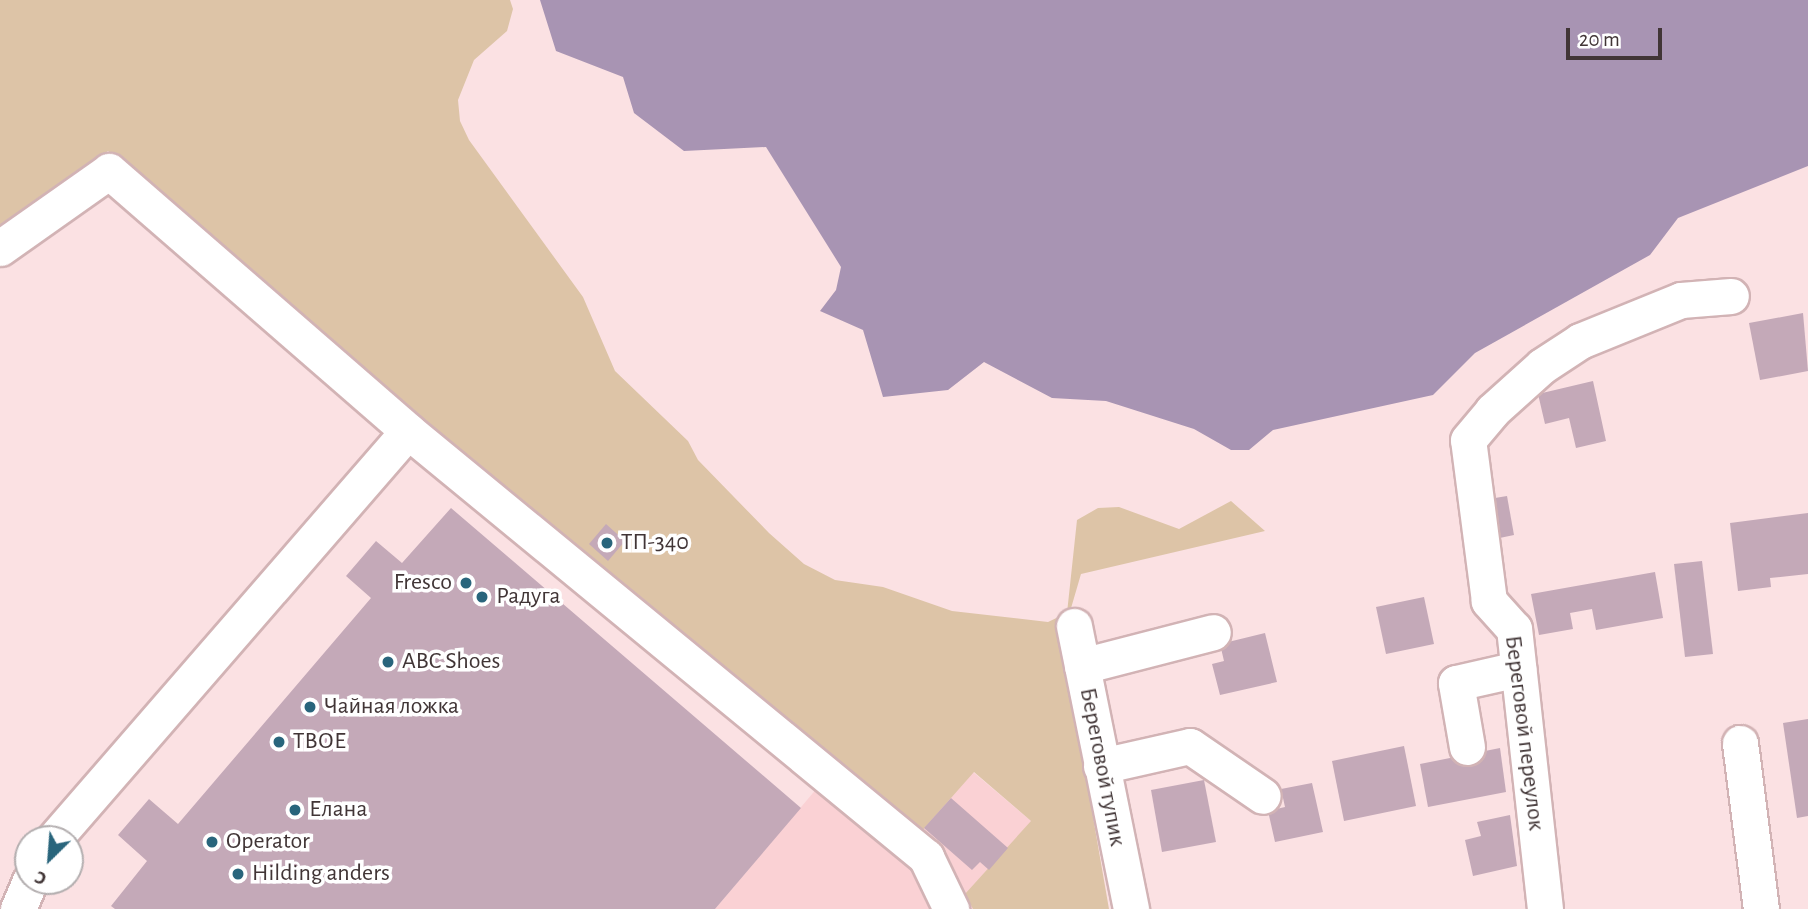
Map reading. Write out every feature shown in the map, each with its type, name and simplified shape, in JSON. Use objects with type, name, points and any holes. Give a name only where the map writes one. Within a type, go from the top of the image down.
[{"type":"lane","points":[[0,248],[109,172],[408,431],[550,544],[926,857],[951,909]]},
{"type":"lane","name":"Береговой переулок","points":[[1545,909],[1514,629],[1489,601],[1468,440],[1492,411],[1542,366],[1580,341],[1681,300],[1731,296]]},
{"type":"lane","points":[[66,825],[408,431]]},
{"type":"lane","name":"Береговой тупик","points":[[1074,625],[1131,909]]},
{"type":"lane","points":[[1082,666],[1213,632]]},
{"type":"lane","points":[[1467,747],[1456,683],[1518,669]]},
{"type":"lane","points":[[1740,743],[1761,909]]},
{"type":"lane","points":[[1101,766],[1190,746],[1263,796]]},
{"type":"shaded area","points":[[0,0],[510,0],[513,9],[507,31],[474,60],[458,100],[460,121],[469,140],[583,297],[615,371],[688,441],[698,460],[769,533],[804,564],[835,580],[883,587],[952,611],[1048,622],[1067,613],[1077,520],[1098,508],[1119,507],[1179,529],[1231,501],[1265,531],[1081,574],[1062,639],[1109,909],[973,909],[965,894],[1031,821],[974,772],[920,833],[407,407],[108,151],[0,225]]},
{"type":"shaded area","points":[[540,0],[1808,0],[1808,166],[1678,218],[1650,255],[1475,353],[1433,395],[1273,430],[1249,450],[1231,450],[1194,429],[1106,401],[1052,398],[984,362],[948,390],[883,397],[863,330],[820,311],[836,290],[841,267],[766,147],[684,151],[634,113],[623,77],[556,51]]},
{"type":"shaded area","points":[[973,772],[1031,821],[1009,909],[715,909],[829,774]]},
{"type":"building","points":[[1803,313],[1808,371],[1760,380],[1749,323]]},
{"type":"building","points":[[1593,381],[1606,441],[1576,448],[1569,418],[1545,424],[1538,394]]},
{"type":"building","points":[[1507,496],[1514,535],[1490,540],[1483,500]]},
{"type":"building","points":[[451,508],[801,808],[715,909],[115,909],[111,906],[147,861],[118,835],[149,799],[178,824],[371,598],[346,576],[376,541],[402,563]]},
{"type":"building","points":[[1808,513],[1808,574],[1770,578],[1771,587],[1738,591],[1730,523]]},
{"type":"building","name":"ТП-340","points":[[606,524],[625,541],[608,561],[589,544]]},
{"type":"building","points":[[1702,561],[1713,654],[1685,657],[1674,564]]},
{"type":"building","points":[[1655,572],[1663,618],[1596,630],[1592,609],[1570,613],[1573,629],[1539,635],[1531,594]]},
{"type":"building","points":[[1424,597],[1434,644],[1386,654],[1376,607]]},
{"type":"building","points":[[1265,633],[1277,682],[1220,695],[1212,664],[1224,661],[1220,644]]},
{"type":"building","points":[[1808,719],[1808,816],[1797,818],[1783,723]]},
{"type":"building","points":[[1404,746],[1416,806],[1344,821],[1332,761]]},
{"type":"building","points":[[1500,748],[1506,792],[1428,807],[1420,764]]},
{"type":"building","points":[[1204,780],[1216,842],[1162,852],[1151,790]]},
{"type":"building","points":[[1312,783],[1323,832],[1275,842],[1268,811],[1285,807],[1281,789]]},
{"type":"building","points":[[951,798],[1008,848],[989,870],[980,862],[972,870],[924,828]]},
{"type":"building","points":[[1510,815],[1517,866],[1473,876],[1465,840],[1481,836],[1477,822]]},
{"type":"place","name":"ТП-340","points":[[607,543]]},
{"type":"place","name":"Fresco","points":[[466,583]]},
{"type":"place","name":"Радуга","points":[[482,597]]},
{"type":"place","name":"ABC Shoes","points":[[388,662]]},
{"type":"place","name":"Чайная ложка","points":[[310,707]]},
{"type":"place","name":"ТВОЕ","points":[[279,742]]},
{"type":"place","name":"Елана","points":[[295,810]]},
{"type":"place","name":"Operator","points":[[212,842]]},
{"type":"place","name":"Hilding anders","points":[[238,874]]}]
